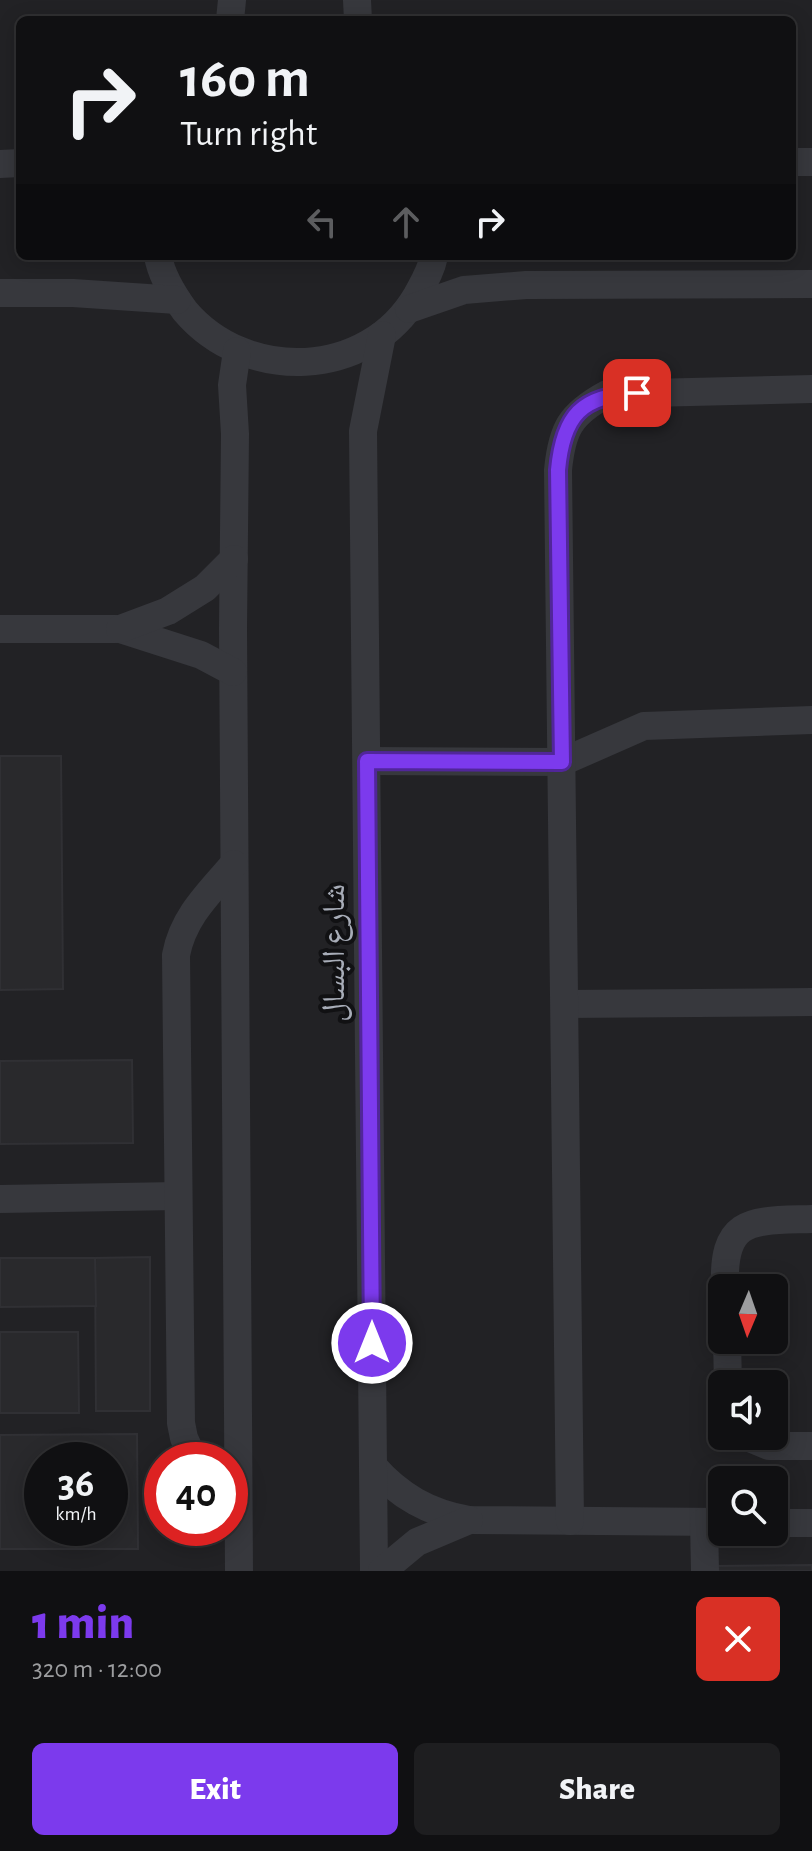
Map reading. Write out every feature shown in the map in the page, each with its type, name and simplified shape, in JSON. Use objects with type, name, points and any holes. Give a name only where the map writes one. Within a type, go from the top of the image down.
[{"type":"street","points":[[160,260],[177,300],[194,321],[214,338],[237,351],[274,362],[311,363],[348,354],[382,335],[409,309],[431,270],[433,260]]},
{"type":"street","points":[[409,309],[464,290],[526,285],[812,284]]},
{"type":"street","points":[[0,293],[73,293],[177,300]]},
{"type":"street","name":"شارع البسال","points":[[374,1571],[363,431],[382,335]]},
{"type":"street","points":[[234,1442],[235,434],[232,385],[237,351]]},
{"type":"street","points":[[570,1521],[560,444],[569,422],[587,405],[607,394],[812,389]]},
{"type":"street","points":[[120,629],[168,611],[205,588],[234,559]]},
{"type":"street","points":[[0,629],[120,629],[201,655],[233,672]]},
{"type":"street","points":[[367,761],[562,762],[644,726],[812,720]]},
{"type":"street","points":[[186,1442],[181,1423],[176,955],[183,928],[190,916],[234,864]]},
{"type":"street","points":[[565,1004],[812,1002]]},
{"type":"street","points":[[0,1199],[178,1196]]},
{"type":"street","points":[[724,1274],[727,1247],[742,1228],[766,1220],[812,1219]]},
{"type":"street","points":[[788,1446],[812,1446]]},
{"type":"street","points":[[373,1466],[415,1503],[450,1517],[469,1520],[708,1522]]},
{"type":"street","points":[[382,1571],[417,1542],[469,1520]]},
{"type":"street","points":[[788,1523],[812,1523]]},
{"type":"street","points":[[237,1546],[239,1571]]},
{"type":"street","points":[[705,1571],[709,1546]]},
{"type":"shaded area","points":[[0,0],[812,0],[812,1571],[0,1571]]},
{"type":"building","points":[[0,756],[61,756],[63,989],[0,990]]},
{"type":"building","points":[[132,1060],[133,1143],[0,1144],[0,1061]]},
{"type":"building","points":[[150,1257],[150,1411],[96,1411],[95,1258]]},
{"type":"building","points":[[0,1258],[95,1258],[96,1306],[0,1307]]},
{"type":"building","points":[[0,1332],[78,1332],[79,1413],[0,1413]]},
{"type":"building","points":[[137,1434],[138,1549],[0,1549],[0,1435]]},
{"type":"building","points":[[812,1565],[812,1571],[712,1571],[712,1566]]},
{"type":"route","points":[[372,1343],[367,761],[562,762],[560,444],[569,422],[587,405],[607,394],[637,393]]}]
